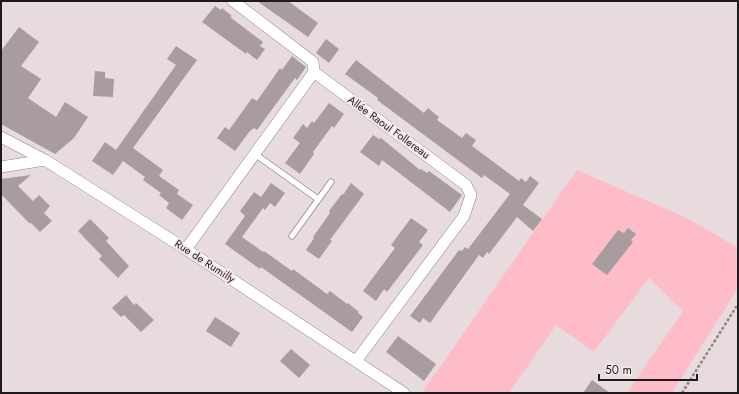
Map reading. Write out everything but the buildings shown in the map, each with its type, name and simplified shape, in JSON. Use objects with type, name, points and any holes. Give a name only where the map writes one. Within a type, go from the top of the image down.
[{"type":"street","points":[[186,249],[314,72],[313,62],[233,1]]},
{"type":"street","name":"Allée Raoul Follereau","points":[[314,72],[466,184],[471,195],[464,216],[356,361]]},
{"type":"street","name":"Rue de Rumilly","points":[[1,138],[45,160],[186,249],[404,393]]},
{"type":"street","points":[[1,167],[45,160]]},
{"type":"lane","points":[[255,154],[318,199]]},
{"type":"lane","points":[[292,236],[331,182]]},
{"type":"path","points":[[682,393],[738,304]]},
{"type":"shaded area","points":[[577,170],[687,218],[738,248],[738,288],[672,393],[627,393],[683,311],[649,278],[594,352],[556,325],[509,393],[422,393],[539,224]]}]
